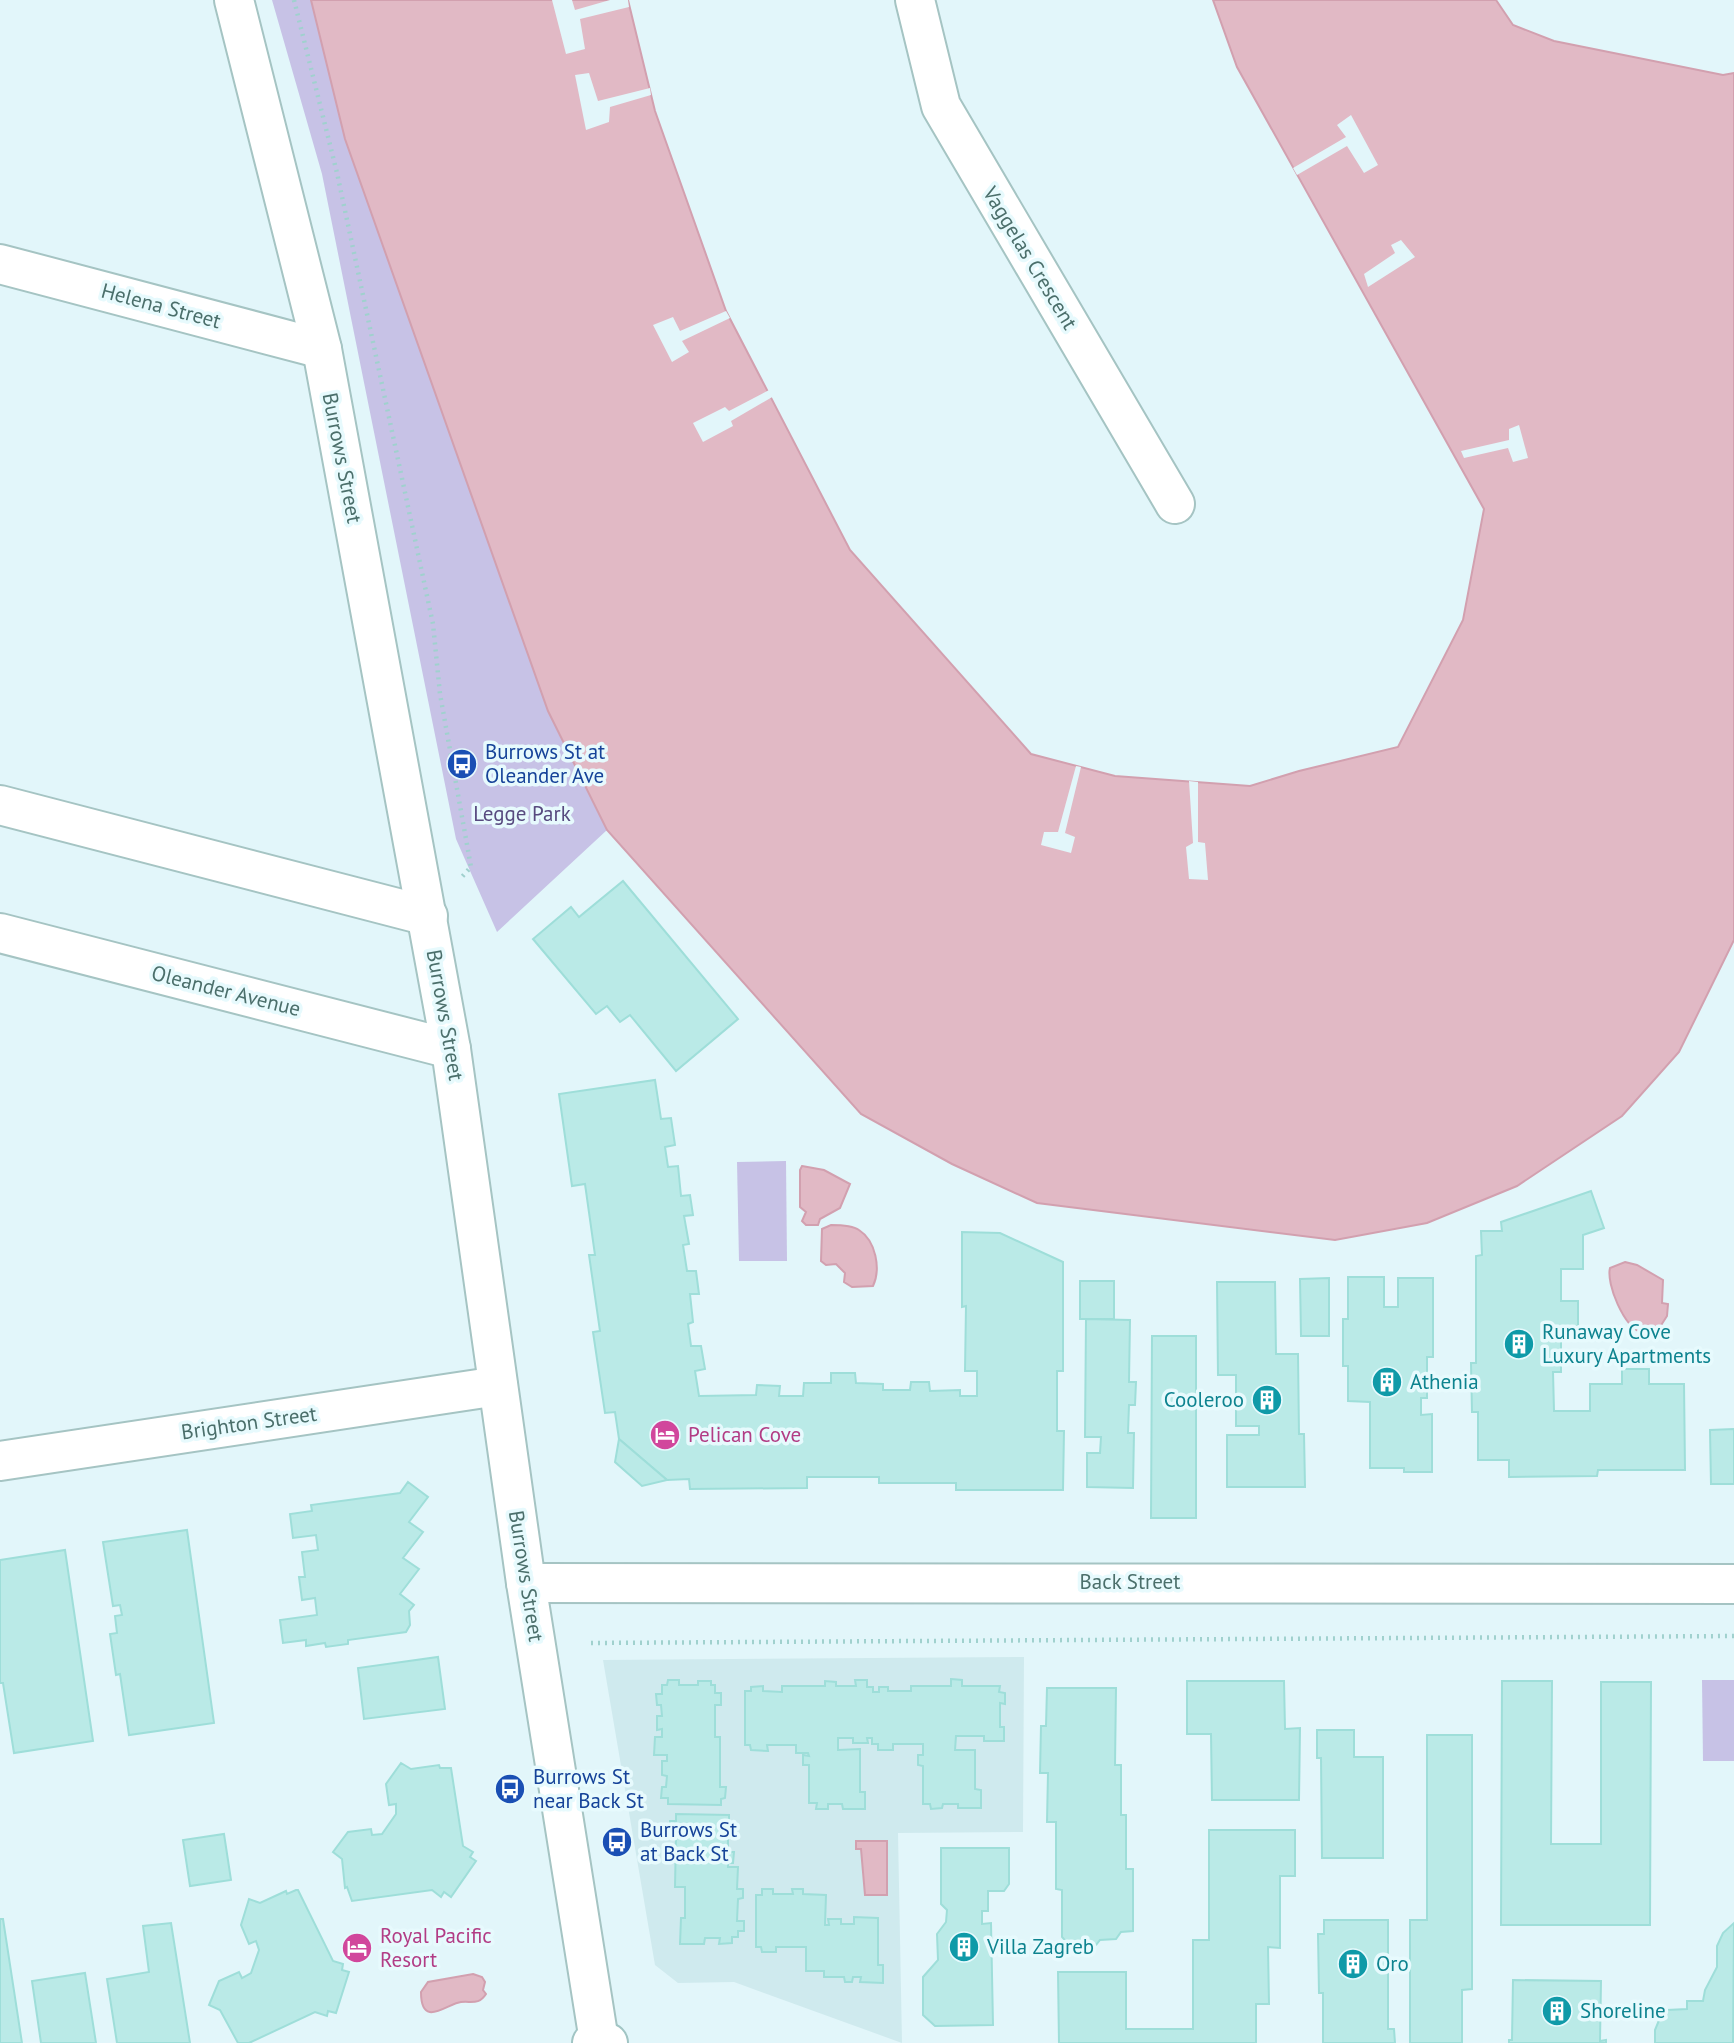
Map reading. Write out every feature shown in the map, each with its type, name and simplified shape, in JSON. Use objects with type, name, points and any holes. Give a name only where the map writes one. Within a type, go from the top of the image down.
[{"type":"street","name":"Burrows Street","points":[[234,0],[322,349],[428,916],[451,1049],[526,1583],[600,2042]]},
{"type":"street","name":"Vaggelas Crescent","points":[[915,0],[941,106],[1175,503]]},
{"type":"street","name":"Helena Street","points":[[0,264],[322,349]]},
{"type":"street","points":[[0,805],[428,916]]},
{"type":"street","name":"Oleander Avenue","points":[[0,933],[451,1049]]},
{"type":"street","name":"Brighton Street","points":[[0,1461],[498,1386]]},
{"type":"street","name":"Back Street","points":[[526,1583],[1734,1584]]},
{"type":"path","points":[[294,0],[337,173],[433,624],[440,694],[471,867],[428,916]]},
{"type":"path","points":[[591,1643],[1734,1636]]},
{"type":"shaded area","points":[[311,0],[628,0],[655,111],[726,311],[850,550],[1031,754],[1115,776],[1250,786],[1398,747],[1463,620],[1484,509],[1237,67],[1213,0],[1496,0],[1513,25],[1554,41],[1723,75],[1734,73],[1734,940],[1679,1052],[1622,1116],[1517,1186],[1427,1223],[1335,1240],[1037,1203],[952,1164],[861,1114],[607,830],[548,711],[345,139]]},
{"type":"shaded area","points":[[802,1166],[824,1170],[850,1184],[840,1208],[820,1219],[818,1225],[806,1225],[802,1221],[806,1212],[800,1207]]},
{"type":"shaded area","points":[[831,1225],[856,1228],[865,1235],[873,1248],[877,1264],[873,1286],[852,1287],[844,1282],[845,1273],[836,1264],[826,1265],[821,1261],[822,1229]]},
{"type":"shaded area","points":[[1625,1262],[1637,1265],[1663,1280],[1662,1303],[1668,1304],[1667,1316],[1658,1330],[1641,1332],[1628,1322],[1618,1304],[1609,1275],[1610,1268]]},
{"type":"shaded area","points":[[1024,1657],[1023,1832],[898,1833],[902,2043],[734,1982],[678,1983],[655,1965],[603,1660]]},
{"type":"shaded area","points":[[856,1841],[887,1841],[887,1895],[865,1895],[861,1849],[856,1849]]},
{"type":"shaded area","points":[[473,1974],[482,1977],[485,1982],[483,1990],[486,1994],[481,2000],[456,2003],[436,2012],[425,2010],[421,1992],[428,1982]]},
{"type":"green space","name":"Legge Park","points":[[272,0],[311,0],[345,139],[548,711],[607,830],[497,932],[456,839],[322,174]]},
{"type":"green space","points":[[786,1161],[787,1261],[739,1261],[737,1162]]},
{"type":"green space","points":[[1702,1680],[1734,1680],[1734,1761],[1703,1761]]},
{"type":"pier","points":[[552,0],[572,0],[575,10],[610,0],[628,0],[629,7],[580,19],[585,49],[566,54]]},
{"type":"pier","points":[[589,73],[598,101],[650,88],[651,95],[610,107],[609,122],[586,130],[575,75]]},
{"type":"pier","points":[[1351,115],[1378,165],[1364,173],[1347,146],[1297,175],[1293,168],[1346,137],[1337,125]]},
{"type":"pier","points":[[1401,240],[1415,257],[1368,287],[1364,274],[1395,253],[1391,245]]},
{"type":"pier","points":[[726,311],[730,318],[682,341],[689,352],[672,362],[653,325],[673,317],[680,331]]},
{"type":"pier","points":[[771,389],[774,396],[731,421],[733,426],[703,442],[693,423],[725,407],[729,411]]},
{"type":"pier","points":[[1519,425],[1528,458],[1513,462],[1508,448],[1464,458],[1461,451],[1509,440],[1509,429]]},
{"type":"pier","points":[[1076,766],[1081,767],[1065,833],[1075,837],[1071,853],[1041,845],[1044,832],[1058,832]]},
{"type":"pier","points":[[1189,781],[1198,782],[1198,842],[1205,843],[1208,880],[1189,879],[1186,847],[1193,843]]},
{"type":"building","points":[[623,881],[738,1019],[676,1071],[630,1015],[620,1022],[607,1006],[596,1014],[533,939],[571,907],[579,917]]},
{"type":"building","points":[[655,1080],[661,1119],[671,1118],[675,1145],[665,1147],[668,1167],[678,1166],[681,1196],[690,1195],[693,1215],[684,1216],[689,1244],[683,1245],[687,1271],[696,1271],[699,1294],[690,1294],[693,1322],[688,1324],[691,1346],[701,1346],[705,1369],[695,1371],[699,1396],[756,1395],[757,1385],[780,1386],[779,1396],[803,1396],[804,1383],[831,1383],[831,1373],[855,1373],[856,1383],[883,1384],[883,1390],[910,1390],[911,1382],[929,1382],[930,1391],[960,1390],[960,1396],[977,1396],[977,1371],[965,1371],[966,1306],[962,1307],[962,1232],[1000,1233],[1063,1262],[1063,1371],[1057,1371],[1057,1431],[1064,1431],[1063,1490],[956,1490],[956,1483],[879,1483],[879,1477],[807,1477],[807,1488],[690,1489],[689,1479],[667,1480],[619,1439],[615,1412],[605,1413],[593,1332],[600,1331],[589,1255],[595,1255],[585,1184],[572,1186],[559,1094]]},
{"type":"building","name":"Runaway Cove Luxury Apartments","points":[[1591,1191],[1604,1228],[1583,1235],[1583,1269],[1561,1269],[1561,1301],[1578,1301],[1578,1326],[1561,1326],[1561,1372],[1553,1372],[1554,1411],[1590,1411],[1590,1384],[1622,1384],[1622,1369],[1649,1369],[1649,1384],[1684,1384],[1685,1470],[1598,1470],[1597,1476],[1509,1477],[1509,1460],[1478,1460],[1478,1412],[1472,1412],[1471,1363],[1476,1363],[1476,1256],[1482,1255],[1481,1231],[1502,1231],[1501,1222]]},
{"type":"building","name":"Athenia","points":[[1348,1277],[1384,1277],[1384,1307],[1398,1307],[1398,1278],[1433,1278],[1433,1357],[1427,1357],[1427,1398],[1421,1398],[1421,1415],[1432,1414],[1432,1472],[1404,1472],[1404,1468],[1370,1468],[1370,1402],[1348,1401],[1348,1366],[1343,1366],[1343,1319],[1348,1319]]},
{"type":"building","points":[[1329,1278],[1329,1336],[1301,1336],[1300,1279]]},
{"type":"building","points":[[1080,1281],[1114,1281],[1114,1319],[1080,1319]]},
{"type":"building","name":"Cooleroo","points":[[1217,1282],[1275,1282],[1276,1354],[1298,1354],[1299,1434],[1304,1434],[1305,1487],[1227,1487],[1227,1435],[1259,1435],[1259,1426],[1236,1426],[1236,1375],[1218,1375]]},
{"type":"building","points":[[1086,1319],[1130,1320],[1129,1382],[1136,1382],[1135,1405],[1129,1405],[1128,1433],[1134,1433],[1133,1488],[1087,1487],[1087,1453],[1100,1453],[1101,1437],[1085,1437]]},
{"type":"building","points":[[1152,1336],[1196,1336],[1196,1518],[1151,1518]]},
{"type":"building","points":[[1734,1429],[1734,1484],[1711,1484],[1710,1430]]},
{"type":"building","points":[[619,1439],[667,1480],[642,1486],[615,1462]]},
{"type":"building","points":[[408,1482],[428,1497],[409,1522],[423,1532],[403,1558],[419,1569],[400,1594],[414,1605],[409,1611],[410,1625],[406,1632],[348,1640],[348,1644],[326,1647],[325,1643],[306,1646],[306,1640],[283,1643],[280,1620],[317,1615],[315,1598],[302,1600],[299,1577],[305,1577],[302,1552],[318,1550],[316,1535],[293,1538],[290,1514],[312,1511],[311,1505],[400,1493]]},
{"type":"building","points":[[187,1530],[214,1723],[129,1735],[120,1674],[116,1675],[110,1634],[117,1633],[115,1616],[122,1615],[120,1605],[113,1606],[103,1542]]},
{"type":"building","points":[[65,1550],[93,1741],[14,1753],[3,1683],[0,1683],[0,1560]]},
{"type":"building","points":[[438,1657],[445,1709],[364,1719],[358,1668]]},
{"type":"building","points":[[951,1679],[962,1680],[962,1686],[1000,1686],[999,1692],[1005,1693],[1005,1704],[1000,1703],[1000,1727],[1004,1727],[1004,1741],[984,1741],[984,1736],[956,1736],[955,1750],[975,1750],[975,1789],[981,1790],[981,1808],[958,1808],[958,1804],[943,1804],[942,1808],[931,1809],[930,1804],[923,1804],[923,1766],[918,1765],[918,1755],[923,1755],[923,1744],[893,1744],[893,1750],[878,1750],[878,1744],[872,1744],[872,1738],[867,1738],[868,1743],[853,1743],[853,1738],[838,1738],[838,1750],[860,1749],[860,1792],[865,1792],[865,1809],[843,1809],[842,1804],[828,1804],[828,1809],[816,1809],[817,1803],[809,1803],[809,1765],[803,1765],[803,1755],[809,1756],[808,1753],[796,1753],[796,1745],[767,1745],[768,1751],[751,1750],[750,1745],[745,1745],[745,1691],[751,1691],[751,1687],[763,1686],[763,1691],[782,1692],[782,1686],[825,1686],[825,1681],[836,1682],[836,1686],[856,1686],[855,1680],[867,1680],[867,1687],[873,1687],[873,1692],[879,1692],[879,1687],[888,1687],[888,1691],[911,1691],[911,1686],[951,1686]]},
{"type":"building","points":[[668,1680],[679,1680],[679,1685],[698,1685],[698,1681],[711,1681],[711,1685],[715,1685],[715,1693],[721,1693],[721,1705],[715,1705],[715,1737],[720,1737],[720,1787],[726,1787],[721,1805],[668,1804],[668,1798],[661,1798],[667,1776],[662,1775],[662,1761],[667,1761],[667,1755],[654,1755],[655,1737],[662,1737],[662,1729],[657,1730],[657,1716],[662,1716],[656,1694],[662,1694],[662,1685],[667,1685]]},
{"type":"building","points":[[1187,1681],[1284,1681],[1285,1729],[1300,1728],[1299,1800],[1212,1800],[1211,1734],[1187,1734]]},
{"type":"building","points":[[1502,1681],[1552,1681],[1551,1844],[1601,1844],[1601,1682],[1651,1682],[1650,1925],[1501,1925]]},
{"type":"building","points":[[1047,1688],[1116,1688],[1115,1765],[1121,1765],[1121,1815],[1126,1815],[1126,1869],[1133,1869],[1133,1931],[1121,1932],[1116,1939],[1100,1940],[1096,1945],[1068,1944],[1062,1937],[1062,1890],[1056,1889],[1056,1822],[1047,1822],[1048,1773],[1040,1773],[1041,1726],[1046,1726]]},
{"type":"building","points":[[1317,1730],[1354,1730],[1354,1757],[1383,1757],[1383,1858],[1322,1858],[1321,1758],[1317,1758]]},
{"type":"building","points":[[1427,1735],[1472,1735],[1472,1989],[1462,1990],[1462,2043],[1410,2043],[1410,1920],[1427,1920]]},
{"type":"building","points":[[401,1763],[411,1769],[439,1765],[440,1768],[451,1768],[463,1846],[473,1852],[470,1857],[476,1861],[451,1897],[444,1892],[441,1897],[432,1890],[352,1901],[347,1887],[345,1888],[342,1859],[333,1852],[348,1832],[371,1829],[372,1835],[382,1834],[396,1814],[396,1804],[389,1805],[386,1784]]},
{"type":"building","points":[[676,1814],[729,1815],[729,1821],[734,1821],[733,1831],[729,1831],[728,1837],[728,1852],[734,1852],[733,1863],[728,1863],[728,1867],[738,1867],[737,1889],[743,1889],[743,1898],[738,1899],[737,1921],[744,1921],[744,1931],[738,1931],[738,1937],[732,1937],[732,1943],[719,1944],[720,1938],[705,1938],[704,1944],[680,1944],[681,1918],[685,1918],[685,1887],[675,1887],[676,1836],[670,1836],[670,1821],[676,1821]]},
{"type":"building","points":[[1209,1830],[1295,1830],[1295,1876],[1280,1876],[1280,1948],[1268,1947],[1269,2004],[1256,2004],[1256,2043],[1059,2043],[1058,1972],[1126,1972],[1126,2029],[1193,2029],[1193,1940],[1209,1940]]},
{"type":"building","points":[[224,1834],[231,1880],[190,1886],[183,1840]]},
{"type":"building","name":"Villa Zagreb","points":[[941,1848],[1009,1848],[1009,1884],[1004,1891],[988,1891],[988,1911],[982,1911],[982,1924],[991,1923],[993,2025],[935,2026],[923,2015],[923,1977],[938,1960],[937,1934],[946,1922],[947,1910],[941,1904]]},
{"type":"building","points":[[762,1889],[773,1889],[773,1894],[793,1894],[792,1889],[803,1889],[803,1894],[826,1895],[825,1925],[829,1925],[828,1919],[841,1919],[841,1924],[854,1924],[854,1917],[878,1918],[878,1965],[883,1965],[883,1983],[860,1982],[861,1977],[853,1977],[852,1982],[845,1982],[844,1977],[824,1977],[824,1971],[806,1971],[806,1947],[776,1947],[776,1952],[762,1952],[761,1947],[756,1947],[756,1895],[762,1895]]},
{"type":"building","points":[[296,1890],[333,1961],[343,1964],[342,1970],[349,1972],[336,2013],[328,2011],[327,2016],[315,2012],[249,2043],[238,2043],[220,2010],[209,2005],[219,1981],[239,1972],[242,1978],[251,1973],[259,1950],[256,1941],[249,1944],[241,1925],[249,1899],[260,1903],[286,1891],[287,1894]]},
{"type":"building","points":[[0,1919],[3,1919],[22,2043],[0,2043]]},
{"type":"building","name":"Oro","points":[[1324,1920],[1388,1920],[1388,2029],[1394,2029],[1395,2043],[1323,2043],[1323,1993],[1319,1993],[1318,1934],[1324,1934]]},
{"type":"building","points":[[171,1923],[190,2043],[117,2043],[107,1979],[149,1972],[143,1926]]},
{"type":"building","points":[[1734,1923],[1733,2043],[1655,2043],[1655,2030],[1662,2013],[1667,2010],[1687,2009],[1687,2001],[1703,2001],[1705,1990],[1717,1967],[1717,1946],[1723,1933]]},
{"type":"building","points":[[85,1973],[96,2043],[41,2043],[32,1981]]},
{"type":"building","name":"Shoreline","points":[[1513,1980],[1601,1981],[1600,2041],[1606,2040],[1606,2043],[1509,2043],[1509,2040],[1512,2040]]},
{"type":"place","name":"Burrows St at Oleander Ave","points":[[462,764]]},
{"type":"place","name":"Runaway Cove Luxury Apartments","points":[[1519,1344]]},
{"type":"place","name":"Athenia","points":[[1387,1382]]},
{"type":"place","name":"Cooleroo","points":[[1267,1400]]},
{"type":"place","name":"Pelican Cove","points":[[665,1435]]},
{"type":"place","name":"Burrows St near Back St","points":[[510,1789]]},
{"type":"place","name":"Burrows St at Back St","points":[[617,1842]]},
{"type":"place","name":"Villa Zagreb","points":[[964,1947]]},
{"type":"place","name":"Royal Pacific Resort","points":[[357,1948]]},
{"type":"place","name":"Oro","points":[[1353,1964]]},
{"type":"place","name":"Shoreline","points":[[1557,2011]]}]
